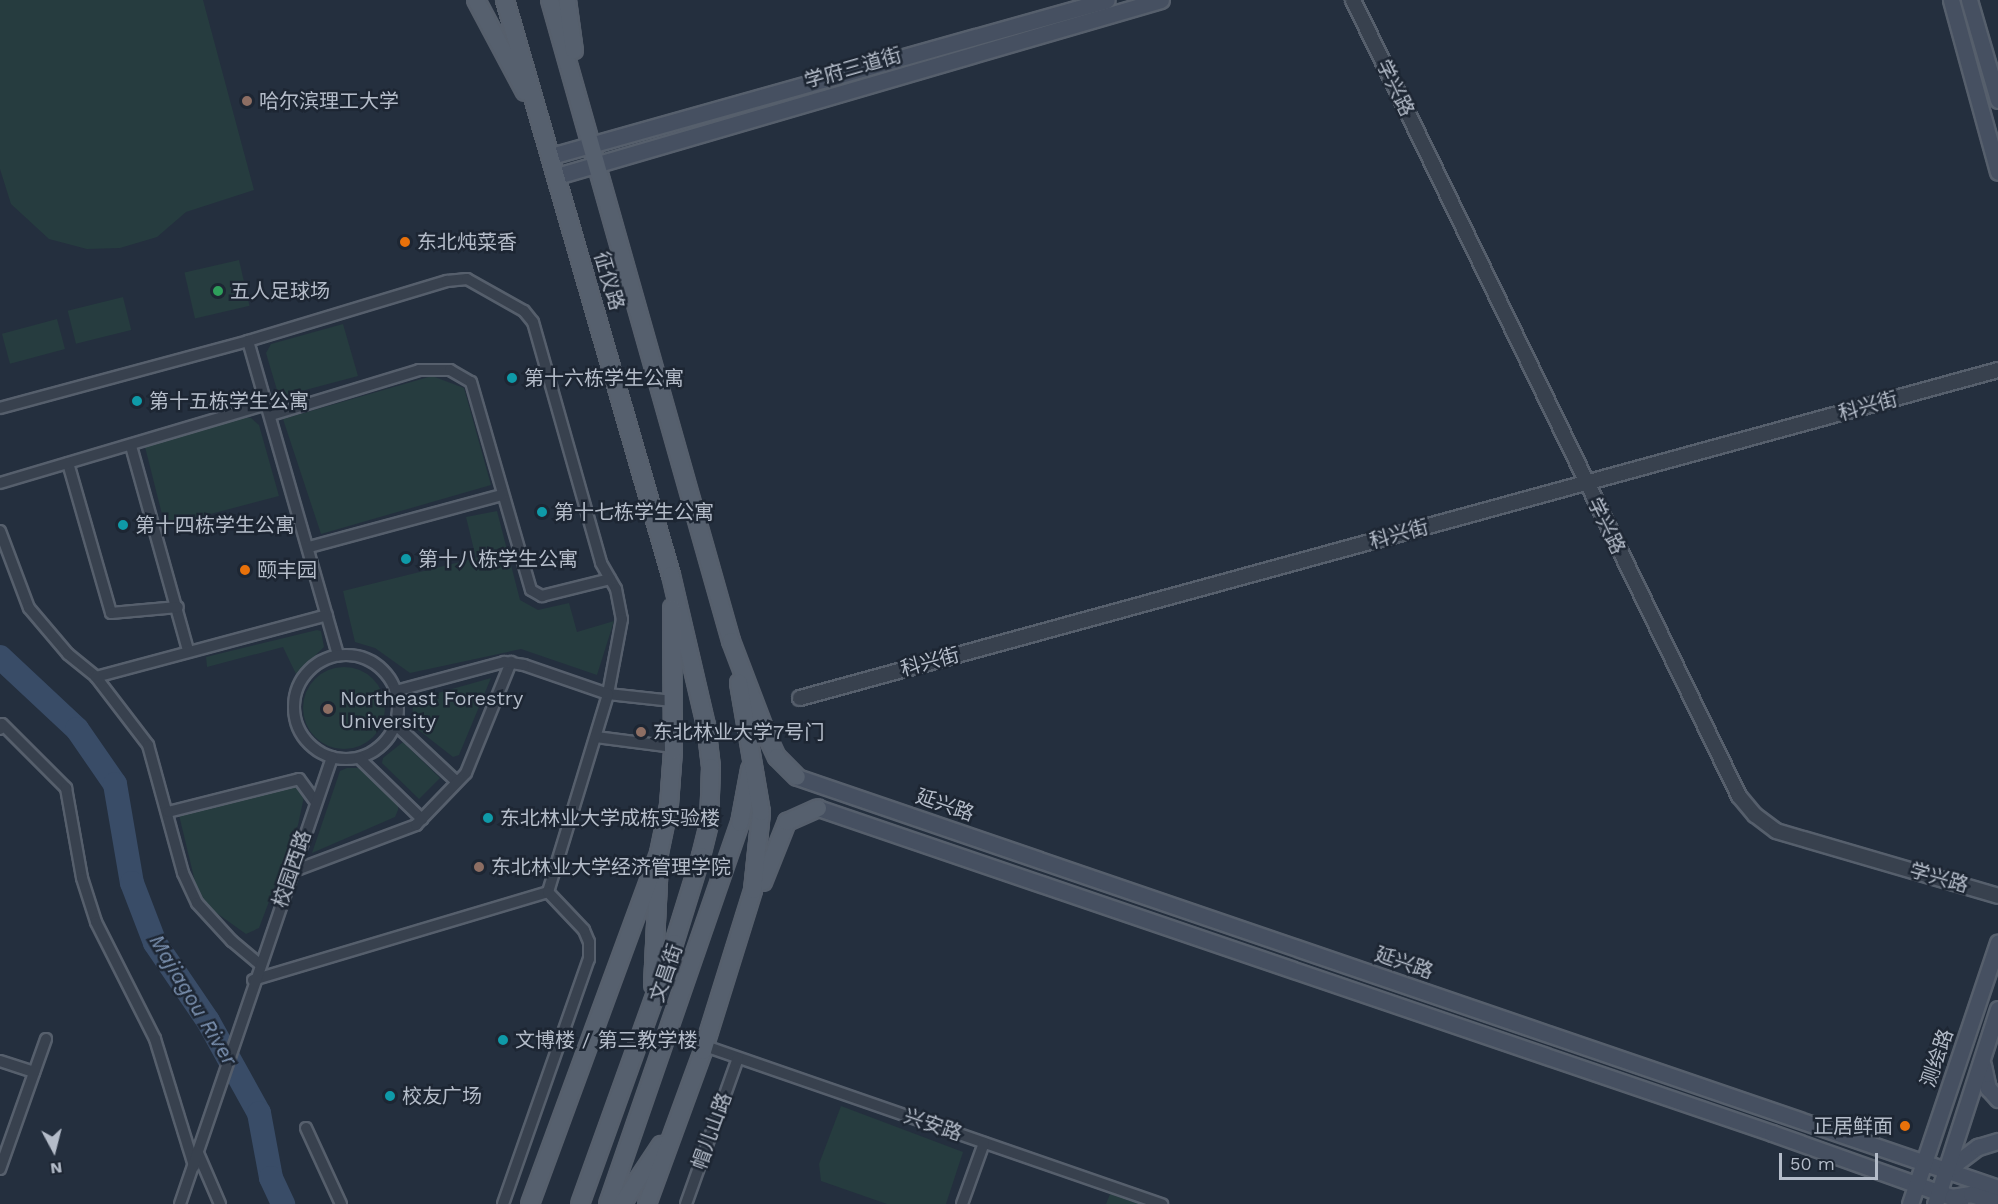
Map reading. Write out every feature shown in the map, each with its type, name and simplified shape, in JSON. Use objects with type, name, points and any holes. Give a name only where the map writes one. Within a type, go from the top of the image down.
[{"type":"main road","points":[[476,0],[538,115]]},
{"type":"main road","name":"征仪路","points":[[505,0],[671,574]]},
{"type":"main road","points":[[550,0],[731,640],[777,757],[797,777]]},
{"type":"main road","points":[[567,0],[581,103]]},
{"type":"main road","name":"学府三道街","points":[[551,156],[1107,0]]},
{"type":"main road","name":"学府三道街","points":[[557,176],[1161,0]]},
{"type":"main road","points":[[1951,0],[1998,172]]},
{"type":"main road","points":[[1969,0],[1998,100]]},
{"type":"main road","points":[[530,1204],[658,855],[669,805],[673,747],[671,574]]},
{"type":"main road","name":"文昌街","points":[[580,1204],[652,1003],[701,856],[712,796],[706,725],[671,574]]},
{"type":"main road","points":[[647,1204],[705,1046],[753,890],[760,840],[760,799],[731,640]]},
{"type":"main road","name":"文昌街","points":[[608,1204],[740,823],[751,753]]},
{"type":"main road","name":"延兴路","points":[[797,777],[1998,1188]]},
{"type":"main road","points":[[712,1024],[737,967],[780,832],[797,815],[819,808],[1773,1133],[1946,1199],[1971,1194],[1998,1203]]},
{"type":"main road","points":[[652,1003],[660,905],[658,855]]},
{"type":"main road","name":"测绘路","points":[[1910,1204],[1998,942]]},
{"type":"main road","points":[[1946,1199],[1947,1170],[1998,1009]]},
{"type":"main road","points":[[1982,1060],[1985,1082],[1998,1099]]},
{"type":"main road","points":[[622,1204],[675,1124]]},
{"type":"main road","points":[[1947,1170],[1978,1147],[1998,1141]]},
{"type":"street","name":"学兴路","points":[[1353,0],[1585,483],[1739,796],[1755,815],[1776,831],[1998,896]]},
{"type":"street","points":[[0,408],[248,341],[447,281],[467,279],[524,311],[533,322],[601,563],[610,579],[622,619],[608,694],[597,736],[548,892]]},
{"type":"street","points":[[248,341],[309,547],[338,655]]},
{"type":"street","points":[[0,483],[419,370],[450,370],[471,382],[531,590],[542,596],[610,579]]},
{"type":"street","name":"科兴街","points":[[800,698],[1998,370]]},
{"type":"street","points":[[131,446],[178,607],[188,650]]},
{"type":"street","points":[[68,463],[111,613],[178,607]]},
{"type":"street","points":[[309,547],[502,495]]},
{"type":"street","points":[[0,531],[29,608],[68,654],[96,676],[148,745],[183,873],[197,903],[232,941],[259,964]]},
{"type":"street","points":[[96,676],[327,615]]},
{"type":"street","points":[[338,655],[367,659],[390,677],[396,691],[396,725],[378,749],[359,758],[332,758],[316,750],[303,737],[294,704],[307,672],[321,661],[338,655]]},
{"type":"street","points":[[396,691],[512,662],[608,694],[673,701]]},
{"type":"street","points":[[291,872],[416,825],[466,773],[512,662]]},
{"type":"street","points":[[0,729],[2,724],[66,788],[82,878],[96,922],[154,1038],[194,1166]]},
{"type":"street","points":[[396,725],[457,782]]},
{"type":"street","points":[[597,736],[673,747]]},
{"type":"street","name":"校园西路","points":[[198,1153],[253,980],[332,758]]},
{"type":"street","points":[[359,758],[422,819]]},
{"type":"street","points":[[168,812],[298,779],[316,802]]},
{"type":"street","points":[[253,980],[548,892]]},
{"type":"street","points":[[503,1204],[589,959],[589,942],[584,930],[548,892]]},
{"type":"street","points":[[0,1169],[2,1156],[46,1039]]},
{"type":"street","name":"兴安路","points":[[705,1046],[1162,1204]]},
{"type":"street","name":"帽儿山路","points":[[686,1204],[738,1058]]},
{"type":"street","points":[[0,1061],[34,1072]]},
{"type":"street","points":[[306,1128],[341,1204]]},
{"type":"street","points":[[962,1204],[984,1143]]},
{"type":"street","points":[[180,1204],[198,1153]]},
{"type":"street","points":[[198,1153],[220,1204]]},
{"type":"green space","points":[[0,0],[203,0],[254,190],[186,212],[157,237],[120,248],[87,249],[49,239],[11,204],[0,169]]},
{"type":"green space","name":"五人足球场","points":[[239,260],[250,306],[195,318],[184,273]]},
{"type":"green space","points":[[123,297],[131,330],[76,344],[68,311]]},
{"type":"green space","points":[[57,319],[65,349],[10,364],[2,334]]},
{"type":"green space","points":[[343,324],[358,376],[279,397],[266,353],[271,344]]},
{"type":"green space","points":[[432,376],[464,388],[491,485],[321,534],[283,419]]},
{"type":"green space","points":[[245,417],[251,418],[259,425],[279,496],[165,526],[145,447]]},
{"type":"green space","points":[[497,511],[520,600],[538,610],[569,603],[577,632],[614,621],[597,675],[521,649],[410,673],[375,648],[355,642],[343,591],[476,558],[466,517]]},
{"type":"green space","points":[[317,630],[321,631],[324,647],[296,674],[283,647],[207,667],[206,657]]},
{"type":"green space","points":[[344,667],[360,670],[373,679],[382,692],[385,708],[382,724],[373,737],[360,746],[344,749],[328,746],[315,737],[306,724],[303,708],[306,692],[315,679],[328,670]]},
{"type":"green space","points":[[491,678],[459,755],[453,757],[412,725],[413,700]]},
{"type":"green space","points":[[403,742],[440,778],[419,799],[382,763],[383,758]]},
{"type":"green space","points":[[347,768],[361,768],[369,774],[398,804],[398,810],[395,817],[312,853],[340,771]]},
{"type":"green space","points":[[289,782],[299,787],[304,797],[298,825],[259,928],[246,934],[211,909],[197,890],[179,815]]},
{"type":"green space","points":[[841,1106],[963,1152],[946,1204],[887,1204],[821,1181],[819,1164]]},
{"type":"green space","points":[[1110,1194],[1139,1204],[1106,1204]]},
{"type":"waterway","name":"Majiagou River","points":[[0,657],[77,729],[115,784],[132,883],[155,943],[208,1021],[259,1113],[271,1178],[283,1204]]},
{"type":"place","name":"哈尔滨理工大学","points":[[247,101]]},
{"type":"place","name":"东北炖菜香","points":[[405,242]]},
{"type":"place","name":"五人足球场","points":[[218,291]]},
{"type":"place","name":"第十六栋学生公寓","points":[[512,378]]},
{"type":"place","name":"第十五栋学生公寓","points":[[137,401]]},
{"type":"place","name":"第十七栋学生公寓","points":[[542,512]]},
{"type":"place","name":"第十四栋学生公寓","points":[[123,525]]},
{"type":"place","name":"第十八栋学生公寓","points":[[406,559]]},
{"type":"place","name":"颐丰园","points":[[245,570]]},
{"type":"place","name":"Northeast Forestry University","points":[[328,709]]},
{"type":"place","name":"东北林业大学7号门","points":[[641,732]]},
{"type":"place","name":"东北林业大学成栋实验楼","points":[[488,818]]},
{"type":"place","name":"东北林业大学经济管理学院","points":[[479,867]]},
{"type":"place","name":"文博楼 / 第三教学楼","points":[[503,1040]]},
{"type":"place","name":"校友广场","points":[[390,1096]]},
{"type":"place","name":"正居鲜面","points":[[1905,1126]]}]
